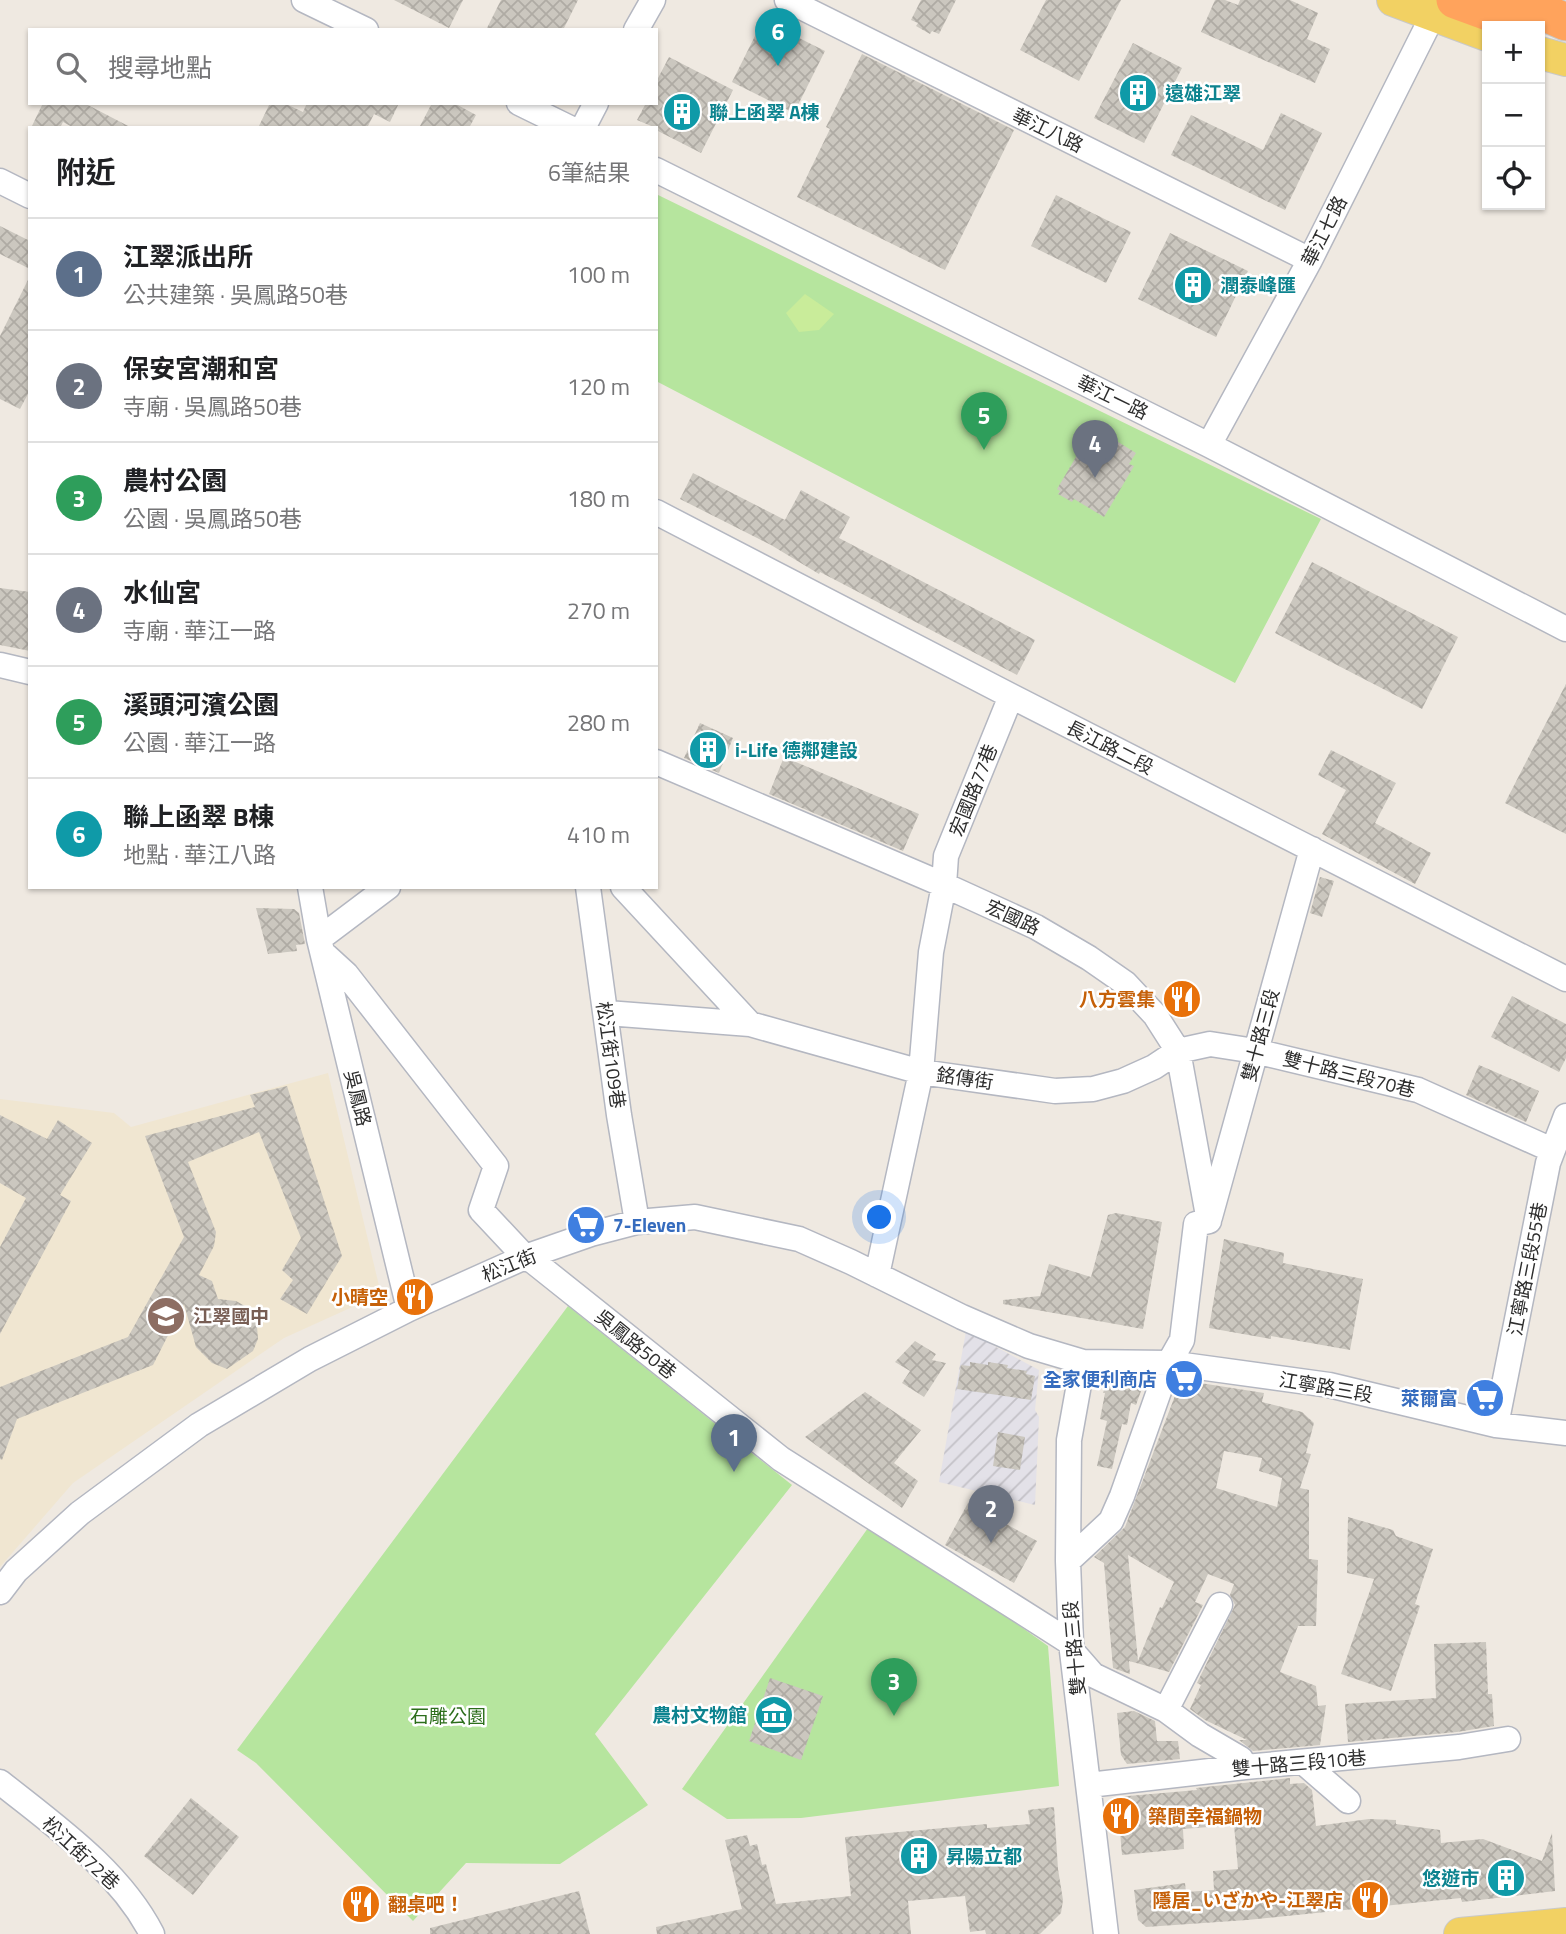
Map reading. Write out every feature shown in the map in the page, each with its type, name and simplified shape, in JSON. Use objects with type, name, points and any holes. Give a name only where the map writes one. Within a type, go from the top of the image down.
[{"type":"highway","points":[[1515,0],[1566,22]]},
{"type":"highway","points":[[1451,6],[1507,21]]},
{"type":"highway","points":[[1545,35],[1566,47]]},
{"type":"main road","points":[[1393,0],[1451,6],[1482,31]]},
{"type":"main road","points":[[1533,0],[1566,12]]},
{"type":"main road","points":[[1545,54],[1566,60]]},
{"type":"main road","points":[[1460,1934],[1566,1924]]},
{"type":"street","points":[[304,0],[362,28]]},
{"type":"street","points":[[637,28],[653,0]]},
{"type":"street","name":"華江八路","points":[[787,0],[1310,260]]},
{"type":"street","name":"華江七路","points":[[1209,444],[1451,6]]},
{"type":"street","points":[[523,105],[566,126]]},
{"type":"street","points":[[584,126],[595,105]]},
{"type":"street","name":"華江一路","points":[[658,171],[1209,444],[1566,629]]},
{"type":"street","points":[[0,181],[28,195]]},
{"type":"street","name":"長江路二段","points":[[658,513],[1566,979]]},
{"type":"street","points":[[0,665],[28,672]]},
{"type":"street","name":"宏國路77巷","points":[[877,1275],[921,1072],[931,952],[944,885],[946,856],[1010,696]]},
{"type":"street","name":"宏國路","points":[[658,763],[1036,927],[1125,983],[1155,1014],[1178,1051],[1209,1221]]},
{"type":"street","name":"雙十路三段","points":[[1169,1363],[1182,1340],[1196,1224],[1209,1221],[1312,849]]},
{"type":"street","name":"吳鳳路","points":[[310,889],[321,946],[409,1309]]},
{"type":"street","points":[[321,946],[386,889]]},
{"type":"street","points":[[625,889],[750,1024]]},
{"type":"street","name":"松江街109巷","points":[[589,899],[637,1222]]},
{"type":"street","name":"吳鳳路50巷","points":[[321,946],[346,974],[496,1166],[481,1210],[525,1257],[781,1459],[1071,1647],[1093,1675],[1166,1710],[1200,1735],[1241,1759],[1245,1767]]},
{"type":"street","name":"銘傳街","points":[[607,1013],[750,1024],[921,1072],[1055,1091],[1080,1090],[1123,1081],[1154,1067],[1178,1051]]},
{"type":"street","name":"雙十路三段70巷","points":[[1178,1051],[1210,1044],[1255,1051],[1418,1090],[1552,1150]]},
{"type":"street","name":"江寧路三段55巷","points":[[1496,1424],[1552,1150],[1566,1116]]},
{"type":"street","name":"松江街","points":[[0,1592],[16,1571],[80,1513],[199,1425],[310,1359],[409,1309],[525,1257],[591,1234],[637,1222],[695,1217],[799,1239],[962,1317],[1007,1336],[1083,1362]]},
{"type":"street","name":"雙十路三段","points":[[1083,1362],[1069,1440],[1068,1561],[1071,1647],[1090,1785],[1106,1934]]},
{"type":"street","name":"江寧路三段","points":[[1083,1362],[1169,1363],[1329,1385],[1496,1424],[1566,1433]]},
{"type":"street","points":[[1068,1561],[1111,1521],[1169,1363]]},
{"type":"street","points":[[1166,1710],[1220,1605]]},
{"type":"street","name":"雙十路三段10巷","points":[[1090,1785],[1459,1747],[1508,1739]]},
{"type":"street","points":[[1303,1762],[1348,1801]]},
{"type":"street","name":"松江街72巷","points":[[0,1782],[105,1870],[143,1917],[152,1934]]},
{"type":"shaded area","name":"江翠國中","points":[[328,1073],[381,1294],[284,1338],[73,1483],[0,1567],[0,1099],[114,1113],[131,1127]]},
{"type":"shaded area","points":[[966,1331],[1039,1370],[1035,1410],[1039,1417],[1035,1505],[939,1482]]},
{"type":"green space","points":[[658,195],[1321,519],[1235,683],[658,382]]},
{"type":"green space","points":[[805,294],[834,314],[819,330],[799,332],[786,313]]},
{"type":"green space","name":"石雕公園","points":[[568,1306],[792,1485],[595,1734],[648,1805],[560,1864],[466,1863],[413,1921],[256,1763],[237,1750]]},
{"type":"green space","points":[[868,1528],[986,1602],[1048,1646],[1059,1786],[801,1818],[727,1819],[682,1789]]},
{"type":"building","points":[[394,0],[463,0],[449,28]]},
{"type":"building","points":[[501,0],[578,0],[564,28],[487,28]]},
{"type":"building","points":[[921,0],[956,0],[939,34],[932,31],[930,34],[911,20]]},
{"type":"building","points":[[1046,0],[1121,0],[1079,81],[1020,50]]},
{"type":"building","points":[[1215,0],[1225,0],[1238,5],[1240,0],[1290,0],[1318,13],[1307,39],[1330,49],[1315,83],[1201,32]]},
{"type":"building","points":[[763,20],[825,51],[794,113],[732,82]]},
{"type":"building","name":"遠雄江翠","points":[[1133,43],[1182,68],[1144,143],[1094,118]]},
{"type":"building","points":[[862,54],[1014,130],[945,270],[797,197],[830,129],[826,127]]},
{"type":"building","name":"聯上函翠 A棟","points":[[669,57],[733,90],[701,153],[658,131],[658,126],[637,120],[645,105],[658,105],[658,78]]},
{"type":"building","points":[[42,105],[88,105],[128,126],[70,126],[63,122],[61,126],[32,126]]},
{"type":"building","points":[[269,105],[288,105],[303,112],[306,105],[398,105],[390,122],[374,114],[368,126],[259,126]]},
{"type":"building","points":[[431,105],[458,105],[476,115],[470,126],[420,126]]},
{"type":"building","points":[[1281,113],[1322,133],[1285,210],[1171,155],[1191,115],[1263,150]]},
{"type":"building","points":[[1056,195],[1131,232],[1106,283],[1031,246]]},
{"type":"building","points":[[0,226],[28,240],[28,268],[0,254]]},
{"type":"building","name":"潤泰峰匯","points":[[1170,233],[1248,271],[1216,337],[1138,299]]},
{"type":"building","points":[[28,280],[28,394],[20,409],[0,399],[0,336]]},
{"type":"building","points":[[1110,437],[1136,453],[1129,464],[1134,466],[1104,517],[1074,499],[1072,502],[1058,494],[1060,491],[1057,489],[1086,440],[1103,449]]},
{"type":"building","points":[[693,473],[785,520],[801,490],[850,517],[839,538],[1035,640],[1017,675],[820,572],[819,574],[771,545],[680,499]]},
{"type":"building","points":[[1312,562],[1458,637],[1422,709],[1275,633]]},
{"type":"building","points":[[0,588],[28,592],[28,651],[0,645]]},
{"type":"building","points":[[1566,684],[1566,834],[1505,803]]},
{"type":"building","name":"i-Life 德鄰建設","points":[[700,723],[733,738],[719,773],[684,758]]},
{"type":"building","points":[[1331,750],[1396,783],[1375,823],[1431,853],[1415,884],[1322,834],[1346,790],[1318,775]]},
{"type":"building","points":[[784,757],[919,814],[903,851],[769,794]]},
{"type":"building","points":[[1320,877],[1334,881],[1322,917],[1310,913]]},
{"type":"building","points":[[256,908],[294,909],[299,913],[305,944],[296,945],[297,951],[268,954]]},
{"type":"building","points":[[1512,996],[1566,1024],[1566,1058],[1559,1072],[1491,1037]]},
{"type":"building","points":[[1479,1065],[1539,1091],[1526,1122],[1466,1095]]},
{"type":"building","points":[[287,1086],[342,1256],[307,1314],[280,1299],[293,1280],[282,1270],[301,1238],[259,1132],[188,1162],[216,1232],[214,1246],[199,1275],[212,1281],[218,1299],[236,1301],[245,1306],[253,1316],[258,1339],[253,1351],[227,1369],[212,1363],[196,1347],[184,1304],[153,1365],[17,1419],[2,1460],[0,1459],[0,1387],[128,1337],[184,1237],[145,1136],[255,1107],[250,1095]]},
{"type":"building","points":[[0,1115],[47,1139],[58,1120],[92,1143],[60,1195],[71,1201],[0,1334],[0,1247],[26,1198],[0,1183]]},
{"type":"building","points":[[1116,1213],[1162,1222],[1143,1329],[1003,1304],[1003,1300],[1040,1296],[1049,1264],[1091,1277],[1108,1215]]},
{"type":"building","points":[[1224,1239],[1284,1253],[1283,1263],[1363,1279],[1350,1350],[1209,1328]]},
{"type":"building","points":[[915,1341],[936,1354],[932,1360],[946,1363],[924,1397],[902,1383],[910,1371],[895,1362]]},
{"type":"building","points":[[970,1362],[1008,1365],[1007,1368],[1027,1371],[1026,1374],[1035,1376],[1031,1400],[957,1389],[961,1365],[970,1366]]},
{"type":"building","points":[[1108,1377],[1145,1380],[1136,1405],[1131,1403],[1127,1425],[1122,1424],[1112,1469],[1097,1466],[1107,1421],[1100,1419]]},
{"type":"building","points":[[1181,1380],[1264,1393],[1262,1402],[1302,1412],[1314,1423],[1306,1453],[1311,1454],[1300,1488],[1309,1490],[1309,1559],[1318,1560],[1316,1626],[1298,1626],[1280,1672],[1316,1686],[1318,1706],[1326,1705],[1320,1745],[1253,1751],[1239,1740],[1247,1740],[1205,1720],[1190,1709],[1201,1685],[1197,1683],[1235,1605],[1230,1595],[1234,1584],[1208,1574],[1195,1602],[1203,1605],[1169,1672],[1129,1661],[1130,1674],[1113,1668],[1104,1563],[1094,1557],[1125,1527]],"holes":[[[1224,1451],[1262,1458],[1259,1471],[1282,1478],[1277,1507],[1216,1488]],[[1128,1555],[1174,1582],[1162,1608],[1160,1607],[1138,1661]]]},
{"type":"building","points":[[865,1392],[921,1430],[894,1463],[918,1481],[902,1508],[805,1437]]},
{"type":"building","points":[[998,1432],[1025,1437],[1020,1470],[993,1466]]},
{"type":"building","points":[[968,1503],[1037,1541],[1014,1583],[945,1545]]},
{"type":"building","points":[[1348,1517],[1393,1530],[1396,1536],[1433,1549],[1415,1604],[1420,1606],[1391,1691],[1341,1674],[1374,1579],[1347,1573]]},
{"type":"building","points":[[1486,1642],[1488,1694],[1492,1694],[1494,1726],[1348,1742],[1345,1704],[1436,1698],[1434,1644]]},
{"type":"building","name":"農村文物館","points":[[770,1678],[823,1696],[801,1760],[749,1741]]},
{"type":"building","points":[[1134,1711],[1155,1721],[1157,1741],[1178,1741],[1180,1759],[1127,1764],[1121,1755],[1117,1713]]},
{"type":"building","points":[[1290,1778],[1290,1784],[1304,1783],[1312,1790],[1316,1826],[1369,1819],[1396,1820],[1396,1824],[1440,1830],[1441,1843],[1483,1839],[1542,1861],[1552,1833],[1555,1891],[1462,1902],[1461,1898],[1247,1920],[1146,1927],[1138,1920],[1134,1890],[1185,1883],[1186,1892],[1214,1890],[1213,1871],[1238,1869],[1234,1825],[1183,1829],[1184,1849],[1122,1855],[1117,1797]]},
{"type":"building","points":[[191,1798],[239,1837],[193,1895],[144,1856]]},
{"type":"building","points":[[1054,1807],[1063,1900],[1061,1913],[1040,1934],[986,1934],[985,1930],[970,1932],[965,1896],[908,1901],[911,1934],[657,1934],[656,1927],[742,1909],[725,1840],[747,1835],[750,1846],[757,1844],[762,1865],[766,1864],[776,1904],[851,1896],[845,1837],[987,1824],[987,1828],[1030,1824],[1028,1810]]},
{"type":"building","points":[[579,1891],[590,1934],[430,1934],[430,1928]]},
{"type":"place","name":"聯上函翠 B棟","points":[[778,66]]},
{"type":"place","name":"遠雄江翠","points":[[1138,93]]},
{"type":"place","name":"聯上函翠 A棟","points":[[682,112]]},
{"type":"place","name":"潤泰峰匯","points":[[1193,285]]},
{"type":"place","name":"溪頭河濱公園","points":[[984,450]]},
{"type":"place","name":"水仙宮","points":[[1095,478]]},
{"type":"place","name":"i-Life 德鄰建設","points":[[708,750]]},
{"type":"place","name":"八方雲集","points":[[1182,999]]},
{"type":"place","name":"7-Eleven","points":[[586,1225]]},
{"type":"place","name":"小晴空","points":[[415,1297]]},
{"type":"place","name":"江翠國中","points":[[166,1316]]},
{"type":"place","name":"全家便利商店","points":[[1184,1379]]},
{"type":"place","name":"萊爾富","points":[[1485,1398]]},
{"type":"place","name":"江翠派出所","points":[[734,1472]]},
{"type":"place","name":"保安宮潮和宮","points":[[991,1543]]},
{"type":"place","name":"農村文物館","points":[[774,1715]]},
{"type":"place","name":"農村公園","points":[[894,1716]]},
{"type":"place","name":"築間幸福鍋物","points":[[1121,1816]]},
{"type":"place","name":"昇陽立都","points":[[919,1856]]},
{"type":"place","name":"悠遊市","points":[[1506,1878]]},
{"type":"place","name":"隱居_いざかや-江翠店","points":[[1370,1900]]},
{"type":"place","name":"翻桌吧！","points":[[361,1904]]}]
